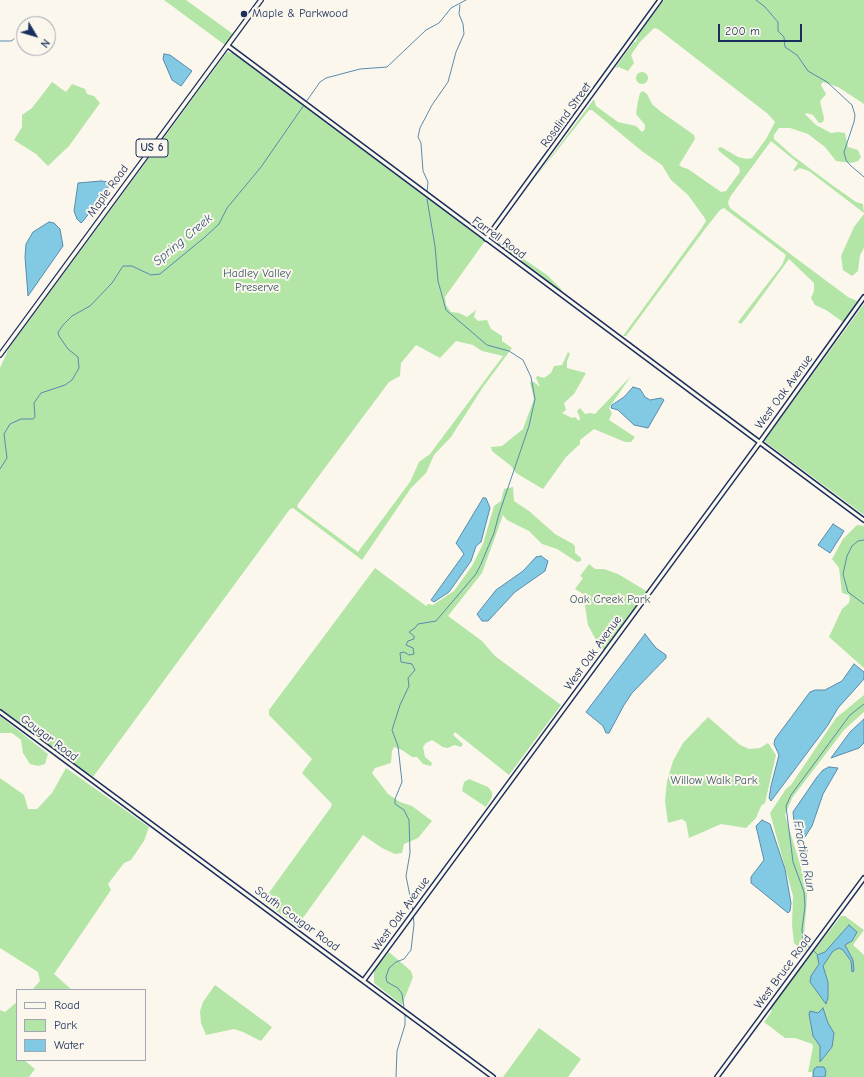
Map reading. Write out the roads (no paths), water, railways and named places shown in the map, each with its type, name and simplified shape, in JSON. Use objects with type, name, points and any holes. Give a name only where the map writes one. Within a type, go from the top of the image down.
[{"type":"main road","name":"Maple Road","points":[[0,355],[261,0]]},
{"type":"street","name":"Rosalind Street","points":[[486,239],[660,0]]},
{"type":"street","name":"Farrell Road","points":[[228,46],[304,105],[864,520]]},
{"type":"street","name":"West Oak Avenue","points":[[364,980],[414,910],[760,442],[864,297]]},
{"type":"street","name":"Gougar Road","points":[[0,712],[87,778]]},
{"type":"street","name":"South Gougar Road","points":[[87,778],[364,980],[493,1077]]},
{"type":"street","name":"West Bruce Road","points":[[717,1077],[864,878]]},
{"type":"water","points":[[164,54],[170,55],[192,71],[181,86],[172,80],[163,59]]},
{"type":"water","points":[[101,181],[109,182],[109,186],[81,223],[77,219],[74,211],[78,183]]},
{"type":"water","points":[[49,222],[54,223],[60,229],[63,246],[28,296],[25,257],[26,244],[33,232]]},
{"type":"water","points":[[633,387],[640,389],[645,397],[650,400],[661,398],[664,400],[648,428],[634,425],[618,410],[611,408],[612,405],[624,397]]},
{"type":"water","points":[[483,498],[486,498],[490,508],[481,542],[476,546],[471,561],[449,592],[434,602],[431,600],[464,554],[456,543]]},
{"type":"water","points":[[833,524],[844,531],[830,553],[818,545]]},
{"type":"water","points":[[541,556],[548,561],[545,571],[515,592],[488,621],[482,621],[477,614],[496,590],[523,571],[536,557]]},
{"type":"water","points":[[645,634],[656,648],[666,655],[666,658],[632,693],[609,733],[606,733],[603,726],[586,712]]},
{"type":"water","points":[[854,664],[864,672],[864,679],[838,708],[828,725],[771,801],[769,798],[771,786],[779,755],[774,744],[775,739],[810,692],[815,690],[825,690],[842,681]]},
{"type":"water","points":[[864,719],[864,743],[859,748],[831,758],[850,732]]},
{"type":"water","points":[[829,767],[838,768],[823,794],[812,826],[801,843],[794,822],[793,812],[817,777],[823,770]]},
{"type":"water","points":[[762,820],[770,824],[785,869],[791,903],[790,911],[788,913],[751,883],[751,877],[764,860],[756,826]]},
{"type":"water","points":[[849,925],[857,932],[852,941],[845,945],[853,960],[854,971],[852,972],[851,961],[843,950],[839,948],[833,951],[823,966],[828,982],[828,998],[826,1004],[810,982],[811,976],[819,964],[817,955],[825,952]]},
{"type":"water","points":[[823,1008],[828,1023],[834,1033],[832,1047],[820,1062],[820,1046],[813,1036],[809,1014],[810,1011],[818,1013]]},
{"type":"water","points":[[817,1067],[824,1067],[826,1071],[825,1077],[813,1077],[814,1069]]},
{"type":"waterway","name":"Spring Creek","points":[[306,102],[320,82],[326,78],[360,69],[387,67],[426,30],[439,23],[451,8],[466,0]]},
{"type":"waterway","points":[[756,0],[765,7],[778,22],[778,31],[784,37],[785,47],[797,55],[808,71],[827,82],[852,105],[855,115],[854,122],[844,152],[846,160],[864,177]]},
{"type":"waterway","points":[[427,193],[428,182],[423,171],[421,143],[418,137],[420,128],[432,105],[448,82],[456,52],[464,34],[463,24],[459,14],[460,5]]},
{"type":"waterway","points":[[0,41],[11,41],[14,39]]},
{"type":"waterway","name":"Spring Creek","points":[[0,469],[7,458],[4,434],[10,424],[21,419],[33,419],[35,417],[34,403],[41,393],[65,385],[72,380],[79,368],[78,357],[68,349],[59,336],[58,332],[64,324],[72,316],[90,306],[112,283],[123,266],[132,266],[151,275],[160,274],[205,237],[219,224],[227,208],[261,167],[304,105]]},
{"type":"waterway","points":[[413,911],[406,876],[410,853],[409,820],[404,810],[395,804],[395,799],[402,782],[398,746],[392,730],[400,705],[409,686],[408,678],[415,670],[412,664],[401,662],[400,653],[404,652],[409,655],[414,654],[413,648],[406,645],[408,641],[414,639],[414,636],[409,632],[418,624],[436,621],[476,574],[494,533],[529,426],[535,399],[531,377],[523,360],[509,351],[487,345],[446,310],[438,281],[435,246],[427,199]]},
{"type":"waterway","name":"Fraction Run","points":[[864,540],[858,541],[852,546],[847,556],[843,574],[848,592],[864,604]]},
{"type":"waterway","name":"Fraction Run","points":[[817,954],[803,941],[802,929],[805,907],[804,892],[793,862],[786,806],[791,795],[850,715],[864,704]]},
{"type":"waterway","points":[[404,1007],[402,994],[398,988],[387,982],[386,977],[389,968],[396,962],[404,959],[411,950],[414,924],[413,914]]},
{"type":"waterway","points":[[396,1077],[397,1051],[405,1025],[405,1013]]},
{"type":"place","name":"Maple & Parkwood","points":[[244,14]]},
{"type":"park label","name":"Hadley Valley Preserve","points":[[257,281]]},
{"type":"park label","name":"Oak Creek Park","points":[[610,600]]},
{"type":"park label","name":"Willow Walk Park","points":[[714,781]]}]
